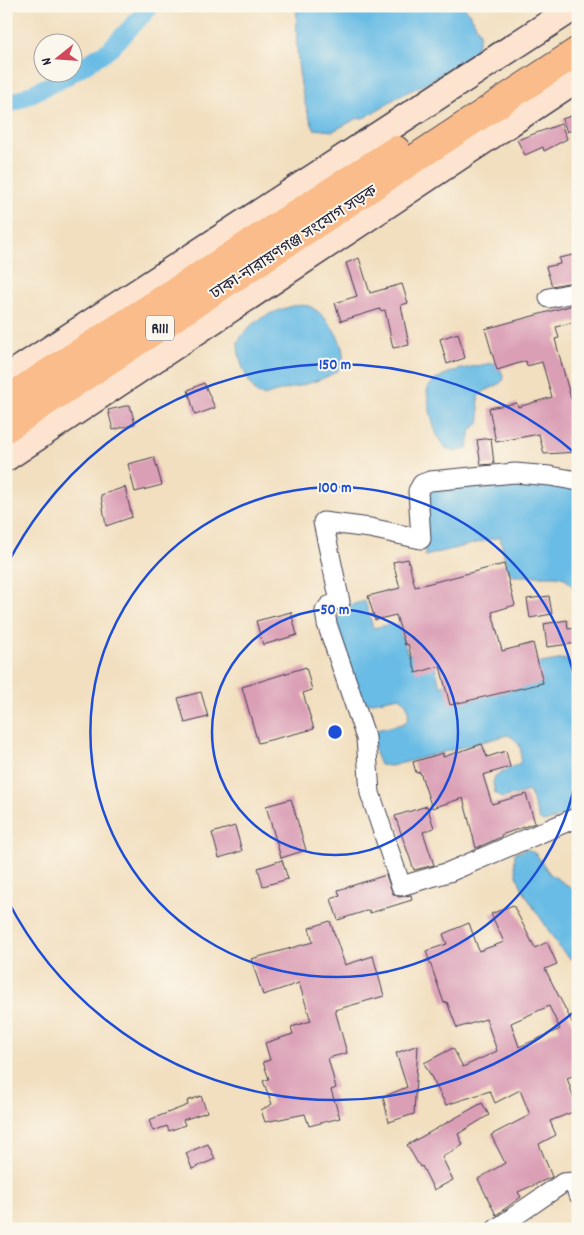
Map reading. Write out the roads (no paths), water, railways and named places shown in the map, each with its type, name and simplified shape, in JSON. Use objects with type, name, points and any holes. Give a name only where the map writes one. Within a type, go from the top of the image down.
[{"type":"main road","name":"ঢাকা-নারায়ণগঞ্জ সংযোগ সড়ক","points":[[308,220],[578,31]]},
{"type":"main road","name":"ঢাকা-নারায়ণগঞ্জ সংযোগ সড়ক","points":[[6,428],[246,260],[578,51]]},
{"type":"main road","name":"ঢাকা-নারায়ণগঞ্জ সংযোগ সড়ক","points":[[6,400],[246,260]]},
{"type":"street","points":[[6,458],[246,260],[576,6]]},
{"type":"street","points":[[6,378],[246,260],[578,78]]},
{"type":"street","points":[[549,298],[578,292]]},
{"type":"street","points":[[578,481],[514,473],[430,481],[422,484],[418,490],[421,539],[370,528],[322,522],[340,602],[329,606],[325,611],[327,624],[366,738],[370,793],[401,886],[449,872],[578,817]]},
{"type":"street","points":[[496,1229],[563,1183],[573,1182],[578,1194]]},
{"type":"water","points":[[297,6],[464,6],[480,34],[476,50],[464,60],[429,82],[399,96],[366,117],[356,119],[333,131],[314,129],[301,85],[297,37]]},
{"type":"water","points":[[292,306],[309,306],[326,319],[333,328],[342,348],[343,358],[341,366],[334,373],[318,380],[264,396],[257,394],[243,369],[239,356],[238,342],[248,328],[261,318]]},
{"type":"water","points":[[492,363],[499,365],[504,379],[498,385],[478,397],[480,420],[479,424],[471,429],[468,447],[457,451],[449,449],[442,443],[437,434],[430,411],[427,391],[431,384],[445,374]]},
{"type":"water","points":[[515,478],[578,486],[578,593],[565,578],[557,576],[513,576],[507,568],[500,537],[425,556],[424,489]]},
{"type":"water","points":[[365,601],[373,628],[392,624],[397,625],[408,654],[430,647],[440,686],[523,666],[564,659],[569,662],[578,706],[578,813],[543,822],[539,819],[529,791],[502,798],[495,793],[493,783],[495,776],[520,763],[520,746],[508,735],[391,766],[380,765],[375,753],[372,731],[402,724],[407,721],[408,711],[406,704],[399,697],[363,704],[349,669],[340,641],[339,616],[343,607]]},
{"type":"water","points":[[527,849],[536,854],[550,874],[578,892],[578,957],[571,959],[560,948],[520,883],[516,873],[515,853]]},
{"type":"waterway","points":[[6,106],[64,78],[110,49],[151,6]]}]
